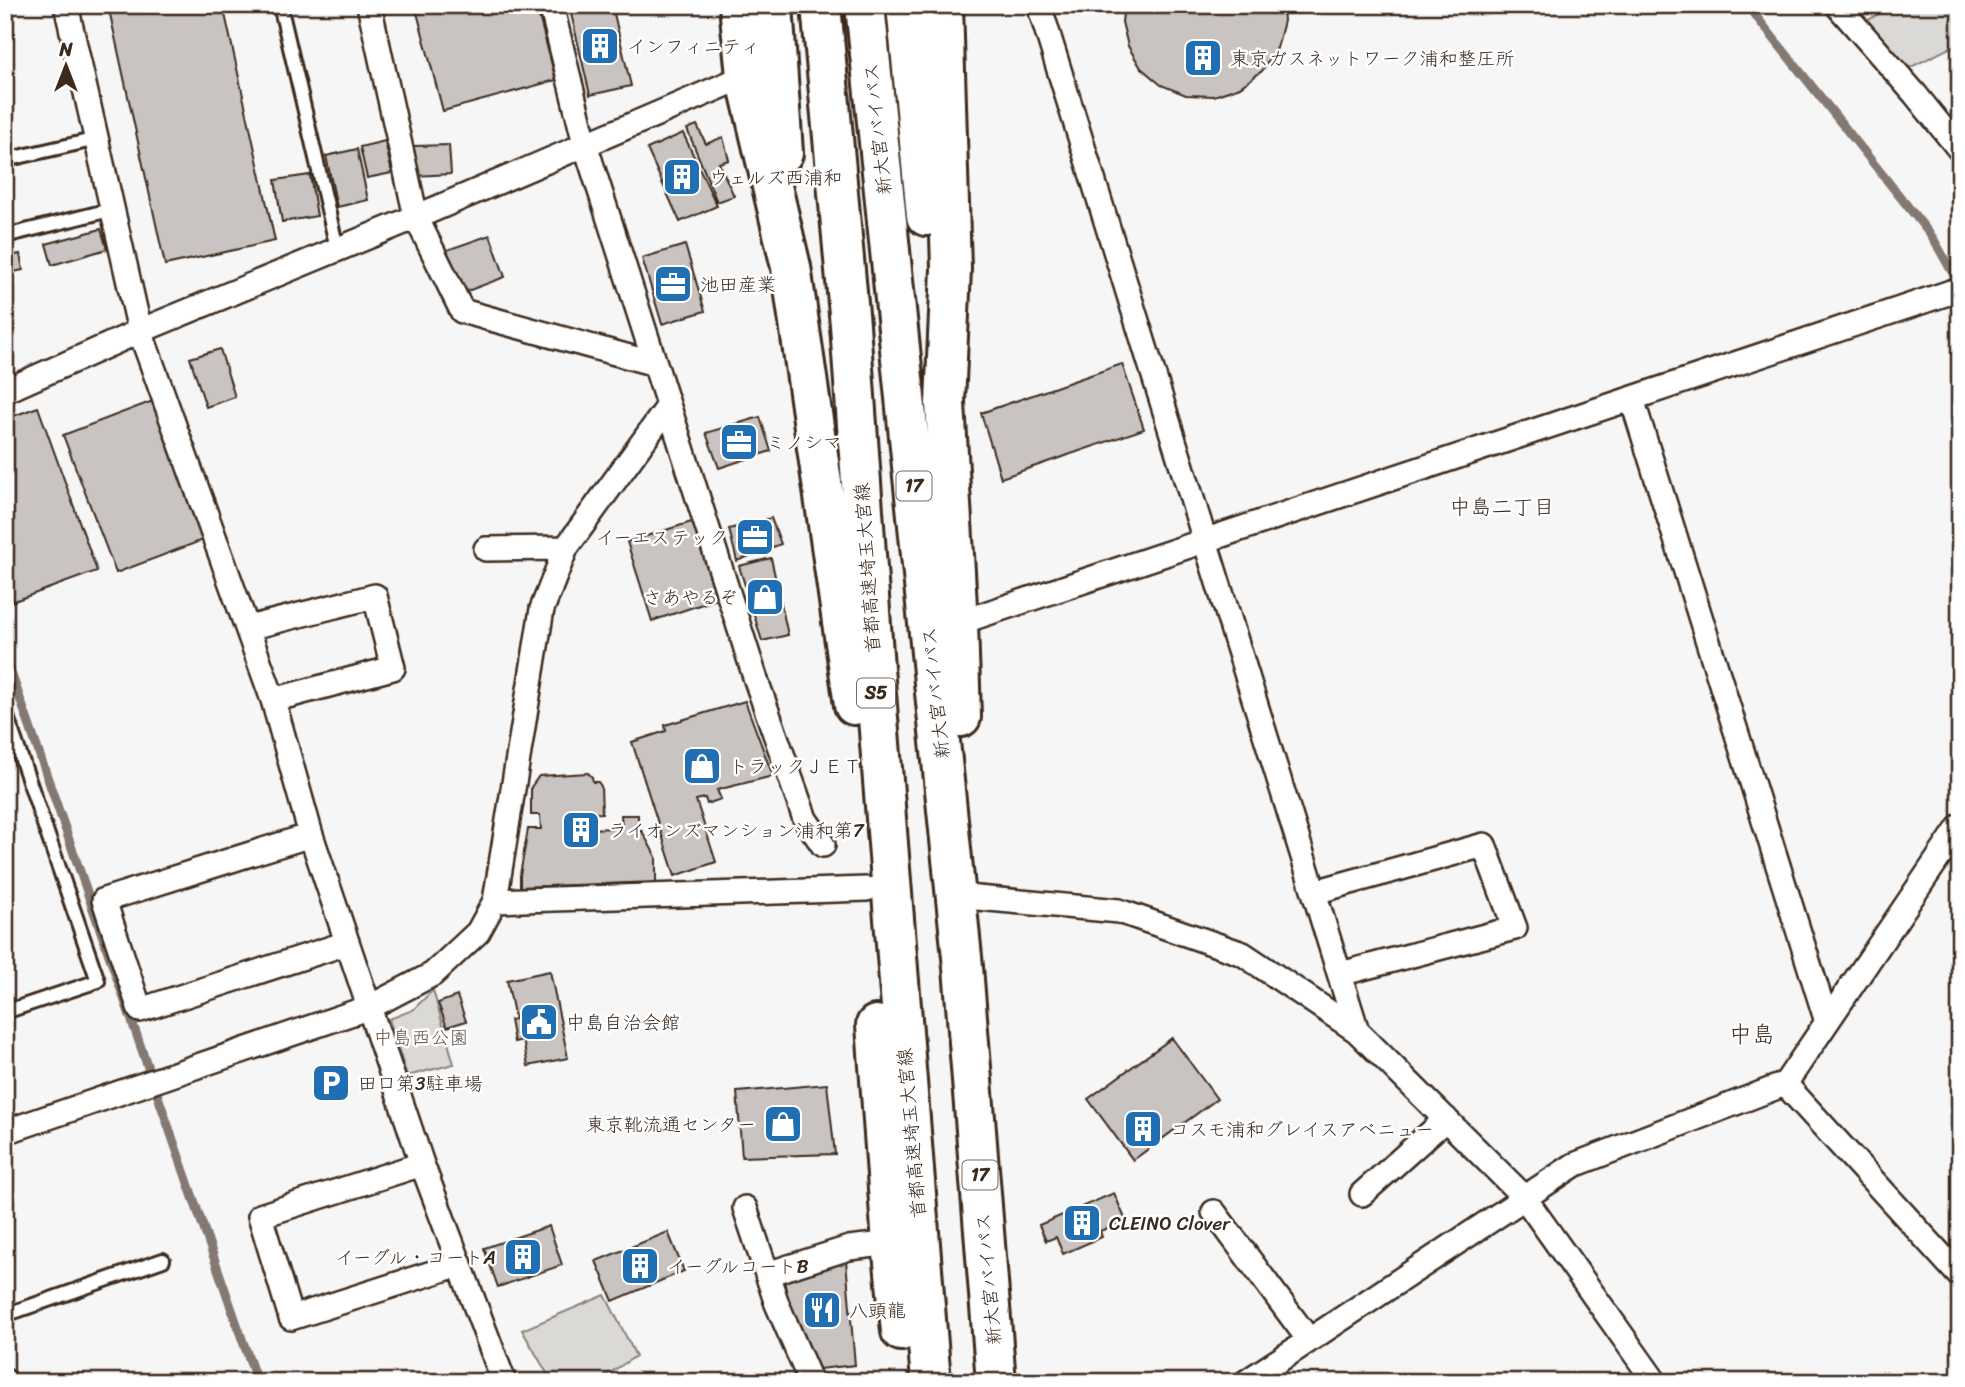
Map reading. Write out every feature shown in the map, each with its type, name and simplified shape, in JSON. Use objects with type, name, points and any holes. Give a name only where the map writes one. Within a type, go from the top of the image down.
[{"type":"highway","points":[[739,5],[746,76],[791,267]]},
{"type":"highway","points":[[820,5],[867,889],[892,1243],[907,1382]]},
{"type":"highway","name":"首都高速埼玉大宮線","points":[[820,5],[850,324],[875,682],[931,1382]]},
{"type":"highway","name":"首都高速埼玉大宮線","points":[[863,5],[972,1382]]},
{"type":"highway","name":"新大宮バイパス","points":[[863,5],[963,967],[996,1382]]},
{"type":"highway","name":"17","points":[[943,5],[951,270],[945,403],[958,623],[967,897],[963,967]]},
{"type":"highway","points":[[907,16],[945,403]]},
{"type":"highway","points":[[774,23],[791,267],[858,735]]},
{"type":"street","points":[[66,5],[140,331],[273,700],[311,835],[422,1164],[505,1382]]},
{"type":"street","points":[[369,5],[416,217],[462,311],[655,364]]},
{"type":"street","points":[[551,5],[585,144],[756,680],[805,819],[823,845]]},
{"type":"street","points":[[1040,5],[1357,1031]]},
{"type":"street","points":[[1837,5],[1960,150]]},
{"type":"street","points":[[5,391],[140,331],[746,76]]},
{"type":"street","points":[[958,623],[1960,289]]},
{"type":"street","points":[[1632,399],[1827,1022]]},
{"type":"street","points":[[5,1132],[370,1007],[433,974],[478,932],[495,901],[542,609],[566,548],[668,407]]},
{"type":"street","points":[[486,549],[566,548]]},
{"type":"street","points":[[248,628],[375,596],[393,668],[273,700]]},
{"type":"street","points":[[1246,1382],[1574,1165],[1785,1084],[1960,826]]},
{"type":"street","points":[[311,835],[104,900],[140,1010],[347,943]]},
{"type":"street","points":[[1315,892],[1484,845],[1515,928],[1340,974]]},
{"type":"street","points":[[495,901],[867,889]]},
{"type":"street","points":[[967,897],[1119,911],[1243,954],[1357,1031],[1524,1198],[1655,1382]]},
{"type":"street","points":[[1785,1084],[1960,1276]]},
{"type":"street","points":[[1362,1194],[1446,1119]]},
{"type":"street","points":[[422,1164],[260,1216],[291,1318],[460,1264]]},
{"type":"street","points":[[745,1208],[776,1304],[811,1382]]},
{"type":"street","points":[[1214,1212],[1309,1340]]},
{"type":"street","points":[[767,1274],[849,1248],[892,1243]]},
{"type":"lane","points":[[280,5],[337,248]]},
{"type":"lane","points":[[5,160],[97,139]]},
{"type":"lane","points":[[5,236],[114,209]]},
{"type":"lane","points":[[5,710],[98,981],[5,1012]]},
{"type":"lane","points":[[5,1315],[163,1260]]},
{"type":"green space","points":[[1894,5],[1960,5],[1960,43],[1905,70],[1863,23]]},
{"type":"green space","name":"中島西公園","points":[[433,990],[454,1064],[407,1076],[389,1019],[413,1010]]},
{"type":"green space","points":[[605,1295],[636,1356],[596,1382],[552,1382],[522,1330]]},
{"type":"building","points":[[108,5],[223,5],[275,241],[165,265]]},
{"type":"building","points":[[415,5],[536,5],[556,80],[443,111]]},
{"type":"building","name":"インフィニティ","points":[[569,5],[612,5],[631,86],[590,95]]},
{"type":"building","name":"東京ガスネットワーク浦和整圧所","points":[[1124,5],[1283,5],[1284,21],[1277,48],[1262,71],[1240,87],[1214,96],[1186,95],[1161,85],[1141,68],[1128,46],[1122,22]]},
{"type":"building","points":[[697,125],[706,144],[723,137],[729,160],[719,163],[734,196],[717,202],[687,129]]},
{"type":"building","name":"ウェルズ西浦和","points":[[683,133],[717,206],[680,222],[647,149]]},
{"type":"building","points":[[385,141],[392,173],[367,178],[360,147]]},
{"type":"building","points":[[449,145],[451,174],[415,176],[414,146]]},
{"type":"building","points":[[357,149],[368,200],[337,207],[326,156]]},
{"type":"building","points":[[310,175],[317,216],[282,222],[275,180]]},
{"type":"building","points":[[101,229],[107,249],[52,265],[46,244]]},
{"type":"building","points":[[490,235],[505,277],[462,293],[447,250]]},
{"type":"building","points":[[685,245],[705,311],[662,324],[642,258]]},
{"type":"building","points":[[20,254],[23,270],[5,274],[5,257]]},
{"type":"building","points":[[220,349],[235,397],[206,407],[190,358]]},
{"type":"building","points":[[1122,364],[1144,429],[1001,478],[981,413]]},
{"type":"building","points":[[158,399],[211,537],[116,573],[63,435]]},
{"type":"building","points":[[38,407],[97,571],[6,604],[5,419]]},
{"type":"building","points":[[760,417],[771,451],[719,468],[706,433]]},
{"type":"building","points":[[771,518],[781,544],[737,561],[729,529]]},
{"type":"building","points":[[698,520],[723,597],[652,621],[627,542]]},
{"type":"building","points":[[771,558],[788,635],[762,641],[739,566]]},
{"type":"building","points":[[745,701],[773,776],[717,790],[721,799],[707,804],[705,798],[696,800],[716,862],[675,876],[632,742],[666,731],[665,725]]},
{"type":"building","name":"ライオンズマンション浦和第7","points":[[588,773],[593,782],[598,782],[601,786],[602,813],[581,814],[582,829],[622,828],[621,815],[638,815],[635,831],[642,831],[656,857],[656,882],[520,887],[528,829],[541,829],[540,815],[531,815],[531,787],[539,776]]},
{"type":"building","points":[[550,971],[568,1058],[528,1066],[523,1040],[514,1042],[510,1020],[515,1019],[507,980]]},
{"type":"building","points":[[457,996],[466,1021],[447,1027],[438,1003]]},
{"type":"building","name":"コスモ浦和グレイスアベニュー","points":[[1172,1038],[1217,1099],[1133,1160],[1088,1099]]},
{"type":"building","points":[[827,1084],[835,1154],[742,1157],[737,1092]]},
{"type":"building","name":"CLEINO Clover","points":[[1114,1193],[1126,1221],[1100,1231],[1102,1237],[1063,1254],[1056,1237],[1046,1241],[1039,1225]]},
{"type":"building","name":"イーグル・コートA","points":[[549,1226],[562,1265],[498,1287],[484,1248]]},
{"type":"building","name":"イーグルコートB","points":[[668,1232],[684,1271],[613,1301],[596,1261]]},
{"type":"building","points":[[846,1261],[855,1365],[819,1369],[801,1337],[787,1299],[784,1278]]},
{"type":"building","points":[[623,1373],[628,1382],[609,1382]]},
{"type":"waterway","points":[[1747,5],[1933,238],[1960,286]]},
{"type":"waterway","points":[[5,655],[257,1382]]},
{"type":"place","name":"インフィニティ","points":[[600,46]]},
{"type":"place","name":"東京ガスネットワーク浦和整圧所","points":[[1203,58]]},
{"type":"place","name":"ウェルズ西浦和","points":[[682,177]]},
{"type":"place","name":"池田産業","points":[[673,284]]},
{"type":"place","name":"ミノシマ","points":[[739,442]]},
{"type":"place","name":"イーエステック","points":[[755,537]]},
{"type":"place","name":"さあやるぞ","points":[[765,597]]},
{"type":"place","name":"トラックＪＥＴ","points":[[702,766]]},
{"type":"place","name":"ライオンズマンション浦和第7","points":[[581,830]]},
{"type":"place","name":"中島自治会館","points":[[539,1022]]},
{"type":"place","name":"田口第3駐車場","points":[[331,1083]]},
{"type":"place","name":"東京靴流通センター","points":[[783,1124]]},
{"type":"place","name":"コスモ浦和グレイスアベニュー","points":[[1143,1129]]},
{"type":"place","name":"CLEINO Clover","points":[[1082,1223]]},
{"type":"place","name":"イーグル・コートA","points":[[523,1257]]},
{"type":"place","name":"イーグルコートB","points":[[640,1266]]},
{"type":"place","name":"八頭龍","points":[[822,1310]]},
{"type":"district","name":"中島二丁目","points":[[1502,507]]},
{"type":"district","name":"中島","points":[[1752,1034]]}]
